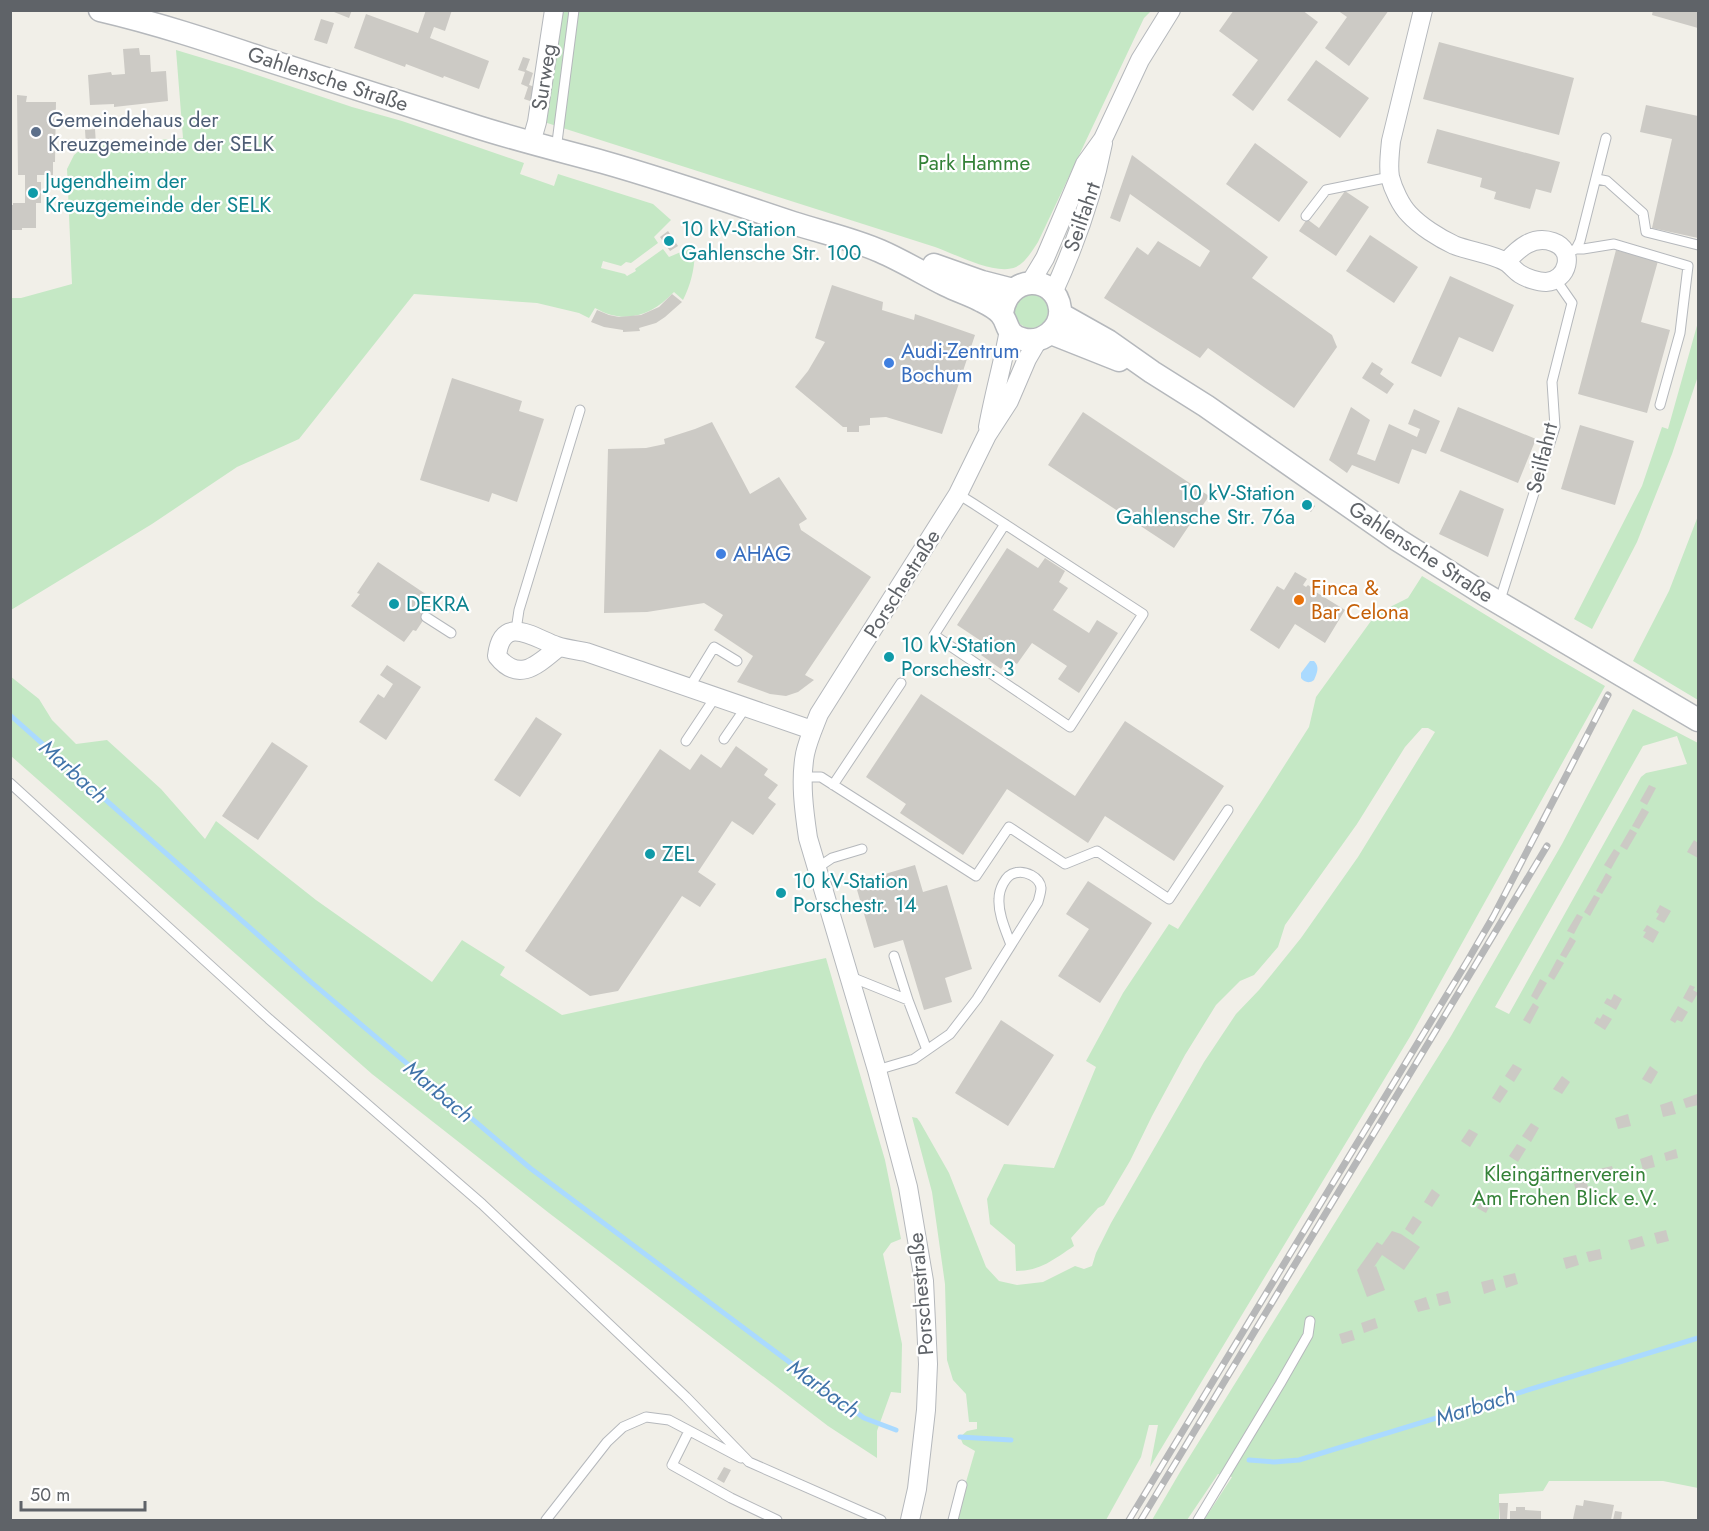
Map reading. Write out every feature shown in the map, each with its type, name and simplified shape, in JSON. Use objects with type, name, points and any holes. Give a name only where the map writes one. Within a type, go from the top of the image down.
[{"type":"street","name":"Gahlensche Straße","points":[[100,10],[140,15],[181,32],[531,143],[633,171],[878,250],[983,301],[1006,323],[1015,336],[1022,339],[1030,341],[1051,320]]},
{"type":"street","name":"Surweg","points":[[531,143],[537,122],[554,10]]},
{"type":"street","name":"Seilfahrt","points":[[1051,320],[1097,172],[1104,139],[1140,60],[1171,10]]},
{"type":"street","points":[[1424,10],[1392,141],[1390,177],[1408,214],[1426,228],[1454,244],[1506,262],[1520,275],[1546,282],[1556,279],[1563,273],[1571,251],[1551,240],[1539,240],[1519,248],[1506,262]]},
{"type":"street","name":"Seilfahrt","points":[[1021,286],[1045,258],[1085,164],[1104,139]]},
{"type":"street","name":"Gahlensche Straße","points":[[878,250],[902,254],[982,282],[1021,286],[1043,285],[1051,320],[1152,372],[1206,406],[1398,540],[1499,603],[1698,720]]},
{"type":"street","points":[[1006,323],[1003,306],[1007,297],[1021,286]]},
{"type":"street","name":"Porschestraße","points":[[910,1521],[926,1410],[928,1364],[924,1281],[908,1187],[878,1070],[808,838],[804,810],[805,754],[812,730],[829,698],[958,494],[987,435],[1009,401],[1027,359],[1051,320]]},
{"type":"street","name":"Porschestraße","points":[[987,435],[993,395],[1005,353],[1006,323]]},
{"type":"street","points":[[558,647],[536,666],[525,670],[514,669],[504,664],[497,656],[498,647],[504,638],[516,630],[558,647],[586,652],[812,730]]},
{"type":"lane","points":[[556,150],[574,10]]},
{"type":"lane","points":[[1571,251],[1580,241],[1606,138]]},
{"type":"lane","points":[[1306,216],[1326,190],[1390,177]]},
{"type":"lane","points":[[1597,179],[1607,181],[1643,213],[1646,232],[1698,245]]},
{"type":"lane","points":[[1571,251],[1614,244],[1688,266],[1680,333],[1660,405]]},
{"type":"lane","name":"Seilfahrt","points":[[1499,603],[1555,427],[1552,382],[1572,303],[1556,279]]},
{"type":"lane","points":[[516,630],[519,610],[580,410]]},
{"type":"lane","points":[[958,494],[1005,524],[1143,614],[1070,727],[934,635],[1005,524]]},
{"type":"lane","points":[[426,616],[451,633]]},
{"type":"lane","points":[[689,688],[714,647],[737,661]]},
{"type":"lane","points":[[833,785],[901,683]]},
{"type":"lane","points":[[686,741],[716,696]]},
{"type":"lane","points":[[724,739],[746,706]]},
{"type":"lane","points":[[803,777],[821,777],[976,876],[1009,827],[1065,864],[1097,851],[1169,898],[1228,810]]},
{"type":"lane","points":[[10,783],[269,1019],[482,1204],[686,1397],[748,1462]]},
{"type":"lane","points":[[817,868],[832,858],[862,849]]},
{"type":"lane","points":[[878,1070],[914,1059],[950,1034],[977,999],[1011,945],[1038,902],[1041,888],[1036,879],[1028,873],[1016,872],[1007,877],[999,899],[1011,945]]},
{"type":"lane","points":[[894,956],[927,1050]]},
{"type":"lane","points":[[848,976],[908,1000]]},
{"type":"lane","points":[[1198,1521],[1308,1335],[1310,1321]]},
{"type":"lane","points":[[546,1521],[607,1442],[623,1426],[646,1417],[669,1420],[748,1462],[881,1521]]},
{"type":"lane","points":[[689,1431],[672,1465],[777,1521]]},
{"type":"lane","points":[[952,1521],[962,1485]]},
{"type":"green space","name":"Park Hamme","points":[[561,11],[1151,11],[1144,18],[1038,242],[1023,262],[1016,267],[998,269],[544,122]]},
{"type":"green space","points":[[176,50],[402,121],[524,163],[520,174],[554,186],[558,174],[653,204],[671,220],[654,237],[658,243],[631,263],[626,262],[621,266],[603,261],[601,268],[627,276],[663,249],[669,257],[695,246],[691,280],[683,300],[674,292],[647,312],[627,317],[606,313],[595,308],[589,318],[579,313],[537,303],[414,294],[299,439],[237,467],[152,524],[11,610],[11,298],[21,298],[72,284],[67,169],[74,155],[85,146],[183,138]]},
{"type":"green space","points":[[1031,294],[1043,299],[1048,311],[1043,323],[1031,328],[1019,323],[1014,311],[1019,299]]},
{"type":"green space","points":[[1698,322],[1698,376],[1672,454],[1637,542],[1592,629],[1574,619],[1642,486],[1662,427],[1668,429]]},
{"type":"green space","points":[[1698,516],[1698,700],[1633,661],[1669,591]]},
{"type":"green space","points":[[1422,576],[1605,686],[1411,1035],[1150,1467],[1158,1425],[1149,1425],[1141,1457],[1106,1520],[955,1520],[975,1451],[963,1444],[960,1437],[967,1431],[977,1429],[977,1422],[969,1422],[966,1394],[953,1380],[947,1360],[945,1284],[932,1192],[912,1117],[917,1118],[920,1122],[949,1173],[986,1267],[999,1281],[1017,1285],[1043,1282],[1075,1266],[1084,1269],[1092,1266],[1111,1223],[1204,1062],[1236,1014],[1259,990],[1301,938],[1358,857],[1435,732],[1422,728],[1405,747],[1357,824],[1285,925],[1278,947],[1254,975],[1240,981],[1216,1005],[1185,1055],[1130,1161],[1104,1205],[1098,1208],[1071,1238],[1074,1246],[1040,1267],[1016,1271],[1015,1245],[990,1224],[987,1199],[1004,1164],[1054,1168],[1096,1067],[1086,1061],[1123,993],[1169,924],[1178,929],[1263,799],[1309,727],[1316,697],[1376,614],[1408,598]]},
{"type":"green space","points":[[10,676],[39,699],[52,720],[76,744],[107,740],[161,789],[205,839],[216,821],[316,900],[432,982],[462,940],[505,967],[500,975],[562,1015],[826,958],[885,1160],[901,1239],[891,1243],[883,1254],[902,1344],[901,1393],[891,1392],[877,1431],[877,1458],[828,1426],[549,1213],[372,1074],[11,756]]},
{"type":"green space","name":"Kleingärtnerverein Am Frohen Blick e.V.","points":[[1633,709],[1698,743],[1698,1488],[1663,1481],[1549,1481],[1543,1491],[1499,1494],[1499,1520],[1204,1520],[1232,1477],[1218,1474],[1187,1520],[1152,1520],[1451,1036],[1562,844]],"holes":[[[1677,736],[1687,764],[1646,773],[1641,777],[1509,1014],[1495,1007],[1643,746]]]},
{"type":"water","points":[[1310,661],[1316,663],[1317,670],[1314,680],[1307,682],[1301,678],[1301,673]]},
{"type":"building","points":[[329,10],[352,10],[349,18]]},
{"type":"building","points":[[426,10],[452,10],[445,31],[434,27],[430,38],[489,61],[479,89],[406,64],[405,67],[354,48],[366,14],[418,33]]},
{"type":"building","points":[[1234,10],[1302,10],[1318,22],[1253,111],[1232,95],[1258,60],[1219,31]]},
{"type":"building","points":[[1337,10],[1389,10],[1349,66],[1325,48],[1347,17]]},
{"type":"building","points":[[1653,10],[1698,10],[1698,28],[1652,15]]},
{"type":"building","points":[[321,19],[334,23],[327,44],[314,40]]},
{"type":"building","points":[[1439,42],[1574,78],[1559,135],[1423,99]]},
{"type":"building","points":[[139,48],[140,55],[150,55],[151,72],[166,71],[168,101],[114,107],[114,104],[90,105],[88,75],[111,72],[112,75],[125,74],[123,49]]},
{"type":"building","points":[[523,57],[530,59],[526,70],[533,73],[529,85],[535,87],[530,101],[524,99],[528,87],[521,84],[525,72],[518,70]]},
{"type":"building","points":[[1316,60],[1369,98],[1340,138],[1287,100]]},
{"type":"building","name":"Gemeindehaus der Kreuzgemeinde der SELK","points":[[17,95],[27,96],[26,102],[56,102],[55,162],[53,162],[53,175],[37,175],[37,182],[41,182],[41,203],[36,203],[36,228],[10,230],[10,205],[25,203],[25,175],[18,175]]},
{"type":"building","points":[[1646,105],[1698,116],[1698,238],[1652,228],[1672,139],[1640,132]]},
{"type":"building","points":[[95,129],[96,145],[86,145],[85,130]]},
{"type":"building","points":[[1437,129],[1560,162],[1551,193],[1536,189],[1530,209],[1494,199],[1496,192],[1480,187],[1482,178],[1427,163]]},
{"type":"building","points":[[1255,143],[1308,182],[1279,222],[1226,184]]},
{"type":"building","points":[[1132,155],[1268,257],[1252,278],[1332,335],[1337,347],[1294,408],[1208,348],[1200,358],[1104,298],[1137,247],[1148,255],[1158,241],[1200,267],[1210,251],[1130,194],[1120,222],[1110,218]]},
{"type":"building","points":[[1345,191],[1369,207],[1336,256],[1299,231],[1307,219],[1319,228]]},
{"type":"building","name":"10 kV-Station Gahlensche Str. 100","points":[[668,231],[678,246],[670,251],[660,237]]},
{"type":"building","points":[[1370,235],[1418,267],[1394,303],[1346,271]]},
{"type":"building","points":[[1616,250],[1658,261],[1641,322],[1670,330],[1647,413],[1578,394]]},
{"type":"building","points":[[1450,276],[1514,305],[1493,352],[1459,337],[1441,377],[1411,363]]},
{"type":"building","name":"Audi-Zentrum Bochum","points":[[832,285],[883,302],[882,310],[914,320],[915,314],[975,335],[942,434],[886,417],[870,418],[870,425],[859,426],[859,432],[847,432],[847,427],[843,427],[795,387],[808,371],[825,342],[815,338]]},
{"type":"building","points":[[672,294],[682,302],[656,323],[639,328],[640,331],[623,332],[623,330],[591,322],[597,310],[619,317],[641,315],[659,307]]},
{"type":"building","points":[[1372,362],[1383,369],[1380,374],[1394,384],[1387,394],[1362,378]]},
{"type":"building","points":[[452,378],[522,401],[519,411],[544,419],[517,502],[492,493],[489,502],[420,480]]},
{"type":"building","points":[[1351,407],[1370,420],[1357,454],[1375,461],[1389,424],[1417,437],[1420,429],[1408,424],[1414,409],[1440,421],[1426,454],[1412,449],[1399,484],[1352,465],[1347,473],[1329,460]]},
{"type":"building","points":[[1458,407],[1536,439],[1518,483],[1440,451]]},
{"type":"building","points":[[1083,412],[1209,496],[1174,548],[1048,465]]},
{"type":"building","name":"AHAG","points":[[712,422],[750,494],[779,477],[807,519],[799,524],[801,530],[871,577],[805,675],[814,680],[798,692],[786,696],[770,694],[737,682],[753,656],[714,630],[723,615],[704,603],[647,612],[604,613],[608,449],[646,448],[665,444],[664,439]]},
{"type":"building","points":[[1580,425],[1634,441],[1615,505],[1561,489]]},
{"type":"building","points":[[1460,490],[1504,509],[1488,557],[1439,534]]},
{"type":"building","name":"10 kV-Station Gahlensche Str. 76a","points":[[1304,498],[1315,506],[1311,512],[1300,504]]},
{"type":"building","points":[[1007,548],[1038,568],[1045,558],[1065,571],[1059,582],[1068,588],[1053,610],[1089,633],[1097,620],[1118,633],[1079,693],[1058,679],[1067,666],[1032,643],[1017,664],[1008,658],[1001,669],[981,655],[987,645],[957,625]]},
{"type":"building","name":"DEKRA","points":[[378,562],[436,601],[416,631],[413,630],[404,642],[351,606]]},
{"type":"building","name":"Finca & Bar Celona","points":[[1295,572],[1307,579],[1303,585],[1306,587],[1308,585],[1345,610],[1325,643],[1295,624],[1279,649],[1250,630],[1277,586],[1284,590]]},
{"type":"building","points":[[387,665],[421,687],[386,740],[359,722],[378,694],[384,698],[393,684],[380,675]]},
{"type":"building","points":[[921,694],[1075,796],[1125,721],[1224,786],[1174,861],[1105,816],[1088,843],[1007,789],[963,855],[900,813],[906,804],[866,777]]},
{"type":"building","points":[[536,717],[562,734],[520,797],[494,780]]},
{"type":"building","points":[[272,742],[308,766],[258,840],[222,816]]},
{"type":"building","name":"ZEL","points":[[736,746],[768,769],[764,775],[778,785],[768,798],[776,804],[753,835],[732,821],[698,872],[716,884],[700,907],[682,896],[618,991],[590,996],[525,951],[660,749],[690,770],[701,754],[721,768]]},
{"type":"building","points":[[1649,785],[1656,788],[1647,805],[1640,801]]},
{"type":"building","points":[[1642,808],[1649,812],[1639,829],[1632,826]]},
{"type":"building","points":[[1630,829],[1637,833],[1627,850],[1620,846]]},
{"type":"building","points":[[1694,840],[1698,843],[1698,858],[1687,852]]},
{"type":"building","points":[[1614,849],[1620,853],[1611,869],[1604,865]]},
{"type":"building","points":[[915,865],[923,892],[947,885],[972,969],[945,978],[952,1002],[924,1010],[903,940],[874,948],[855,883]]},
{"type":"building","points":[[1606,873],[1612,877],[1602,894],[1596,891]]},
{"type":"building","points":[[1088,881],[1152,923],[1100,1003],[1058,976],[1089,929],[1066,914]]},
{"type":"building","points":[[1594,895],[1600,898],[1590,916],[1584,912]]},
{"type":"building","points":[[1660,905],[1671,911],[1664,923],[1656,919],[1659,914],[1656,912]]},
{"type":"building","points":[[1577,914],[1583,917],[1574,934],[1567,931]]},
{"type":"building","points":[[1647,925],[1659,932],[1653,943],[1643,937],[1646,932],[1643,931]]},
{"type":"building","points":[[1570,937],[1576,941],[1566,958],[1560,955]]},
{"type":"building","points":[[1557,959],[1564,963],[1554,980],[1548,976]]},
{"type":"building","points":[[1540,979],[1547,983],[1537,1000],[1531,996]]},
{"type":"building","points":[[1690,985],[1695,987],[1693,990],[1698,993],[1692,1003],[1683,998]]},
{"type":"building","points":[[1614,994],[1622,999],[1616,1010],[1604,1003],[1607,998],[1611,1000]]},
{"type":"building","points":[[1533,1003],[1539,1007],[1530,1024],[1523,1020]]},
{"type":"building","points":[[1678,1006],[1688,1012],[1682,1022],[1677,1020],[1675,1023],[1670,1020]]},
{"type":"building","points":[[1603,1014],[1612,1019],[1605,1030],[1594,1023],[1597,1017],[1600,1019]]},
{"type":"building","points":[[1001,1020],[1054,1055],[1008,1126],[955,1093]]},
{"type":"building","points":[[1513,1064],[1522,1069],[1514,1082],[1505,1076]]},
{"type":"building","points":[[1650,1066],[1658,1072],[1651,1084],[1642,1079]]},
{"type":"building","points":[[1562,1076],[1570,1082],[1562,1094],[1553,1089]]},
{"type":"building","points":[[1500,1085],[1508,1091],[1500,1103],[1492,1098]]},
{"type":"building","points":[[1697,1094],[1698,1105],[1686,1108],[1683,1099]]},
{"type":"building","points":[[1672,1101],[1676,1114],[1663,1117],[1660,1105]]},
{"type":"building","points":[[1628,1114],[1631,1126],[1618,1129],[1615,1118]]},
{"type":"building","points":[[1531,1123],[1539,1128],[1531,1142],[1522,1136]]},
{"type":"building","points":[[1469,1129],[1478,1134],[1470,1147],[1461,1141]]},
{"type":"building","points":[[1517,1144],[1526,1149],[1518,1162],[1509,1156]]},
{"type":"building","points":[[1676,1149],[1678,1158],[1666,1161],[1664,1153]]},
{"type":"building","points":[[1652,1155],[1655,1167],[1643,1170],[1640,1159]]},
{"type":"building","points":[[1612,1166],[1615,1178],[1602,1181],[1599,1169]]},
{"type":"building","points":[[1586,1181],[1589,1190],[1577,1194],[1574,1184]]},
{"type":"building","points":[[1432,1189],[1440,1195],[1432,1207],[1424,1202]]},
{"type":"building","points":[[1485,1195],[1493,1200],[1486,1213],[1477,1208]]},
{"type":"building","points":[[1413,1216],[1422,1222],[1413,1235],[1405,1229]]},
{"type":"building","points":[[1666,1230],[1669,1241],[1657,1244],[1654,1233]]},
{"type":"building","points":[[1392,1231],[1401,1234],[1420,1247],[1404,1270],[1382,1255],[1374,1267],[1376,1266],[1385,1290],[1367,1297],[1357,1270],[1377,1242],[1382,1245]]},
{"type":"building","points":[[1642,1236],[1645,1246],[1631,1250],[1628,1240]]},
{"type":"building","points":[[1600,1249],[1602,1259],[1589,1262],[1586,1252]]},
{"type":"building","points":[[1576,1255],[1579,1265],[1566,1269],[1563,1258]]},
{"type":"building","points":[[1515,1273],[1518,1284],[1506,1288],[1503,1276]]},
{"type":"building","points":[[1493,1279],[1496,1290],[1484,1294],[1481,1282]]},
{"type":"building","points":[[1448,1291],[1451,1303],[1439,1306],[1436,1294]]},
{"type":"building","points":[[1426,1297],[1430,1309],[1418,1312],[1414,1301]]},
{"type":"building","points":[[1375,1318],[1378,1328],[1364,1333],[1361,1323]]},
{"type":"building","points":[[1352,1330],[1355,1340],[1342,1344],[1339,1334]]},
{"type":"building","points":[[724,1467],[731,1470],[724,1483],[717,1479]]},
{"type":"building","points":[[1584,1500],[1614,1505],[1611,1520],[1573,1519],[1576,1505],[1583,1506]]},
{"type":"building","points":[[1499,1503],[1508,1503],[1507,1520],[1500,1520]]},
{"type":"building","points":[[1516,1507],[1541,1511],[1541,1520],[1510,1520],[1510,1511],[1516,1511]]},
{"type":"building","points":[[1615,1511],[1622,1512],[1621,1520],[1613,1520]]},
{"type":"waterway","name":"Marbach","points":[[10,715],[311,982],[530,1168],[864,1418],[896,1430]]},
{"type":"waterway","name":"Marbach","points":[[1249,1460],[1274,1462],[1299,1460],[1698,1338]]},
{"type":"waterway","name":"Marbach","points":[[960,1437],[1011,1440]]},
{"type":"railway","points":[[1129,1520],[1493,917],[1608,695]]},
{"type":"railway","points":[[1141,1520],[1547,846]]},
{"type":"place","name":"Gemeindehaus der Kreuzgemeinde der SELK","points":[[36,132]]},
{"type":"place","name":"Jugendheim der Kreuzgemeinde der SELK","points":[[33,193]]},
{"type":"place","name":"10 kV-Station Gahlensche Str. 100","points":[[669,241]]},
{"type":"place","name":"Audi-Zentrum Bochum","points":[[889,363]]},
{"type":"place","name":"10 kV-Station Gahlensche Str. 76a","points":[[1307,505]]},
{"type":"place","name":"AHAG","points":[[721,554]]},
{"type":"place","name":"Finca & Bar Celona","points":[[1299,600]]},
{"type":"place","name":"DEKRA","points":[[394,604]]},
{"type":"place","name":"10 kV-Station Porschestr. 3","points":[[889,657]]},
{"type":"place","name":"ZEL","points":[[650,854]]},
{"type":"place","name":"10 kV-Station Porschestr. 14","points":[[781,893]]}]
